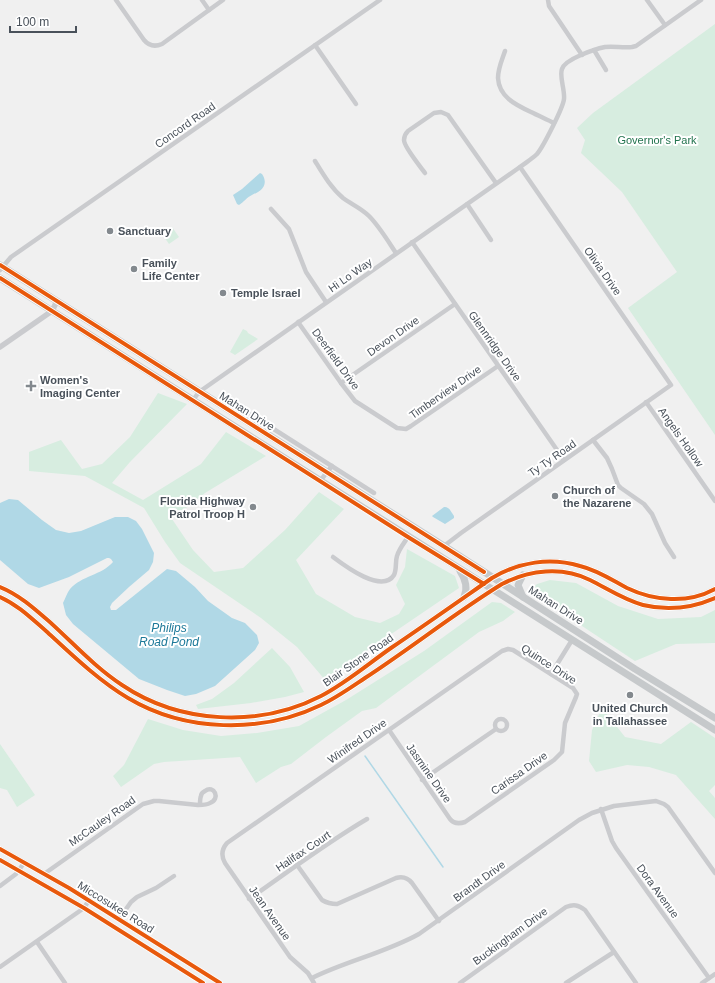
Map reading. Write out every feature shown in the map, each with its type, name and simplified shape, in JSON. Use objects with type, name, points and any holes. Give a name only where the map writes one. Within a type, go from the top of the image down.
[{"type":"main road","name":"Mahan Drive","points":[[1,267],[199,392],[287,442],[492,578],[715,718]]},
{"type":"main road","name":"Mahan Drive","points":[[0,278],[715,730]]},
{"type":"main road","points":[[122,355],[126,346]]},
{"type":"main road","name":"Blair Stone Road","points":[[0,587],[35,609],[90,660],[110,676],[138,694],[174,709],[198,715],[228,718],[244,718],[275,713],[299,706],[321,696],[337,687],[492,578],[515,567],[543,561],[565,562],[582,566],[628,589],[657,598],[675,599],[698,596],[715,588]]},
{"type":"main road","points":[[559,572],[565,562]]},
{"type":"main road","points":[[458,568],[466,582],[466,592],[464,597]]},
{"type":"main road","name":"Blair Stone Road","points":[[0,597],[31,617],[108,685],[145,707],[182,720],[198,723],[237,726],[283,719],[325,703],[384,666],[492,590],[523,575],[543,571],[572,574],[588,579],[627,599],[657,608],[679,608],[703,604],[715,598]]},
{"type":"main road","points":[[523,575],[518,585],[523,597]]},
{"type":"main road","points":[[643,605],[645,595]]},
{"type":"main road","points":[[679,707],[684,699]]},
{"type":"street","points":[[116,0],[147,44],[152,46],[162,44],[223,0]]},
{"type":"street","points":[[202,0],[209,10]]},
{"type":"street","name":"Concord Road","points":[[1,267],[11,257],[380,0]]},
{"type":"street","points":[[548,0],[549,6],[582,55],[604,47],[623,48],[636,46],[701,0]]},
{"type":"street","points":[[648,0],[665,25]]},
{"type":"street","points":[[315,45],[356,104]]},
{"type":"street","points":[[594,50],[606,70]]},
{"type":"street","points":[[505,51],[498,80],[502,91],[510,101],[516,105],[554,123]]},
{"type":"street","name":"Hi Lo Way","points":[[193,400],[199,392],[520,167],[537,153],[554,123],[564,97],[561,70],[568,62],[582,55]]},
{"type":"street","points":[[425,173],[406,147],[404,143],[405,134],[434,113],[441,112],[448,115],[496,183]]},
{"type":"street","points":[[315,161],[334,189],[343,198],[368,215],[396,253]]},
{"type":"street","name":"Olivia Drive","points":[[520,167],[671,385]]},
{"type":"street","points":[[467,204],[491,240]]},
{"type":"street","points":[[271,209],[289,230],[306,272],[326,302]]},
{"type":"street","name":"Glennridge Drive","points":[[412,242],[564,460]]},
{"type":"street","points":[[0,348],[52,311],[57,301]]},
{"type":"street","name":"Devon Drive","points":[[341,383],[455,304]]},
{"type":"street","name":"Deerfield Drive","points":[[298,322],[355,401],[392,426],[401,429]]},
{"type":"street","name":"Timberview Drive","points":[[401,429],[406,429],[412,426],[498,366]]},
{"type":"street","name":"Ty Ty Road","points":[[444,546],[671,385]]},
{"type":"street","name":"Angels Hollow","points":[[646,402],[715,501]]},
{"type":"street","points":[[247,412],[287,442],[280,455]]},
{"type":"street","points":[[594,440],[612,469],[618,485],[644,504],[652,514],[665,543],[674,557]]},
{"type":"street","points":[[320,481],[329,469],[374,493]]},
{"type":"street","points":[[333,557],[353,571],[376,581],[384,581],[392,577],[394,574],[396,570],[397,556],[408,537]]},
{"type":"street","points":[[550,674],[572,640]]},
{"type":"street","name":"Quince Drive","points":[[508,649],[513,650],[573,688],[576,697]]},
{"type":"street","name":"Winifred Drive","points":[[222,853],[227,843],[502,651],[508,649]]},
{"type":"street","name":"Carissa Drive","points":[[456,824],[465,822],[562,752],[565,723],[576,697]]},
{"type":"street","points":[[422,780],[496,729]]},
{"type":"street","name":"Jasmine Drive","points":[[388,730],[452,822],[456,824]]},
{"type":"street","name":"McCauley Road","points":[[44,874],[143,804],[154,800],[200,805]]},
{"type":"street","name":"Brandt Drive","points":[[313,981],[324,972],[409,940],[439,921],[579,820],[601,809],[645,801],[656,801],[668,806],[715,873]]},
{"type":"street","name":"Dora Avenue","points":[[601,809],[612,841],[616,848],[709,978]]},
{"type":"street","name":"Halifax Court","points":[[249,899],[297,865],[367,819]]},
{"type":"street","name":"Miccosukee Road","points":[[0,849],[119,918],[220,983]]},
{"type":"street","name":"Jean Avenue","points":[[222,853],[225,864],[290,957],[304,969],[313,981]]},
{"type":"street","name":"Miccosukee Road","points":[[0,860],[84,908],[203,983]]},
{"type":"street","points":[[0,886],[19,871],[24,863]]},
{"type":"street","points":[[297,865],[322,900],[333,904],[337,904],[396,878],[407,878],[439,921]]},
{"type":"street","points":[[119,918],[135,899],[174,876]]},
{"type":"street","points":[[0,967],[84,908],[89,900]]},
{"type":"street","name":"Buckingham Drive","points":[[460,983],[566,907],[571,905],[577,905],[585,910],[614,952]]},
{"type":"street","points":[[37,942],[66,983]]},
{"type":"street","points":[[566,983],[614,952],[636,983]]},
{"type":"street","points":[[702,983],[715,974]]},
{"type":"green space","name":"Governor's Park","points":[[715,24],[715,435],[628,308],[677,272],[622,192],[581,153],[585,140],[577,128],[593,113]]},
{"type":"green space","points":[[172,227],[179,237],[169,244],[162,234]]},
{"type":"green space","points":[[243,329],[258,339],[235,355],[230,352]]},
{"type":"green space","points":[[158,393],[187,404],[130,462],[112,483],[143,500],[201,464],[226,432],[266,456],[205,493],[172,519],[193,550],[214,572],[243,568],[285,530],[319,492],[344,509],[296,560],[316,594],[355,617],[380,623],[399,614],[405,604],[396,585],[405,567],[407,549],[455,576],[459,588],[356,658],[326,681],[297,647],[261,618],[180,563],[144,508],[85,476],[29,471],[29,452],[61,440],[82,469],[102,464],[130,437]]},
{"type":"green space","points":[[550,580],[576,583],[618,606],[658,619],[701,617],[715,610],[715,643],[676,644],[635,661],[529,591],[537,584]]},
{"type":"green space","points":[[492,602],[501,603],[515,612],[503,621],[479,632],[376,708],[362,711],[291,764],[281,767],[256,783],[240,757],[154,764],[121,787],[113,776],[124,765],[148,719],[183,730],[221,736],[257,733],[299,726],[346,700],[424,651]]},
{"type":"green space","points":[[272,648],[290,667],[304,692],[251,703],[198,709],[196,705],[212,699],[234,683]]},
{"type":"green space","points":[[602,708],[625,737],[661,744],[691,722],[715,738],[715,785],[709,791],[715,798],[715,819],[676,775],[649,767],[627,765],[596,772],[589,761],[592,730]]},
{"type":"green space","points":[[0,744],[35,795],[17,807],[7,790],[0,788]]},
{"type":"water","points":[[260,173],[264,179],[262,188],[239,205],[237,204],[233,195]]},
{"type":"water","name":"Philips Road Pond","points":[[9,499],[18,500],[56,530],[69,533],[81,531],[115,517],[128,517],[136,521],[142,529],[154,553],[153,562],[149,570],[112,603],[110,607],[111,610],[116,610],[167,569],[176,571],[195,587],[208,601],[232,618],[245,623],[257,635],[259,643],[255,650],[215,686],[196,694],[185,696],[139,679],[73,624],[66,615],[63,603],[70,589],[80,581],[103,570],[113,562],[111,559],[107,558],[69,577],[39,588],[28,584],[0,560],[0,503]]},
{"type":"water","points":[[444,507],[449,508],[454,516],[454,518],[445,524],[432,516]]},
{"type":"waterway","points":[[365,756],[443,867]]},
{"type":"cycle path","points":[[0,265],[484,572]]},
{"type":"cycle path","points":[[0,278],[484,584]]},
{"type":"cycle path","points":[[0,587],[14,594],[34,608],[94,664],[122,685],[145,698],[169,708],[194,714],[220,717],[246,717],[272,713],[297,706],[321,696],[348,679],[492,578],[513,568],[524,565],[546,562],[569,563],[598,573],[637,592],[660,598],[682,599],[705,594],[715,589]]},
{"type":"cycle path","points":[[0,597],[24,612],[75,658],[128,698],[150,709],[174,718],[198,723],[223,725],[274,721],[321,705],[343,693],[382,667],[502,584],[512,579],[534,573],[557,571],[579,576],[629,600],[652,607],[680,608],[715,598]]},
{"type":"cycle path","points":[[0,849],[69,888],[220,983]]},
{"type":"cycle path","points":[[0,860],[84,908],[203,983]]},
{"type":"place","name":"Sanctuary","points":[[110,231]]},
{"type":"place","name":"Family Life Center","points":[[134,269]]},
{"type":"place","name":"Temple Israel","points":[[223,293]]},
{"type":"place","name":"Women's Imaging Center","points":[[31,386]]},
{"type":"place","name":"Church of the Nazarene","points":[[555,496]]},
{"type":"place","name":"Florida Highway Patrol Troop H","points":[[253,507]]},
{"type":"place","name":"United Church in Tallahassee","points":[[630,695]]}]
